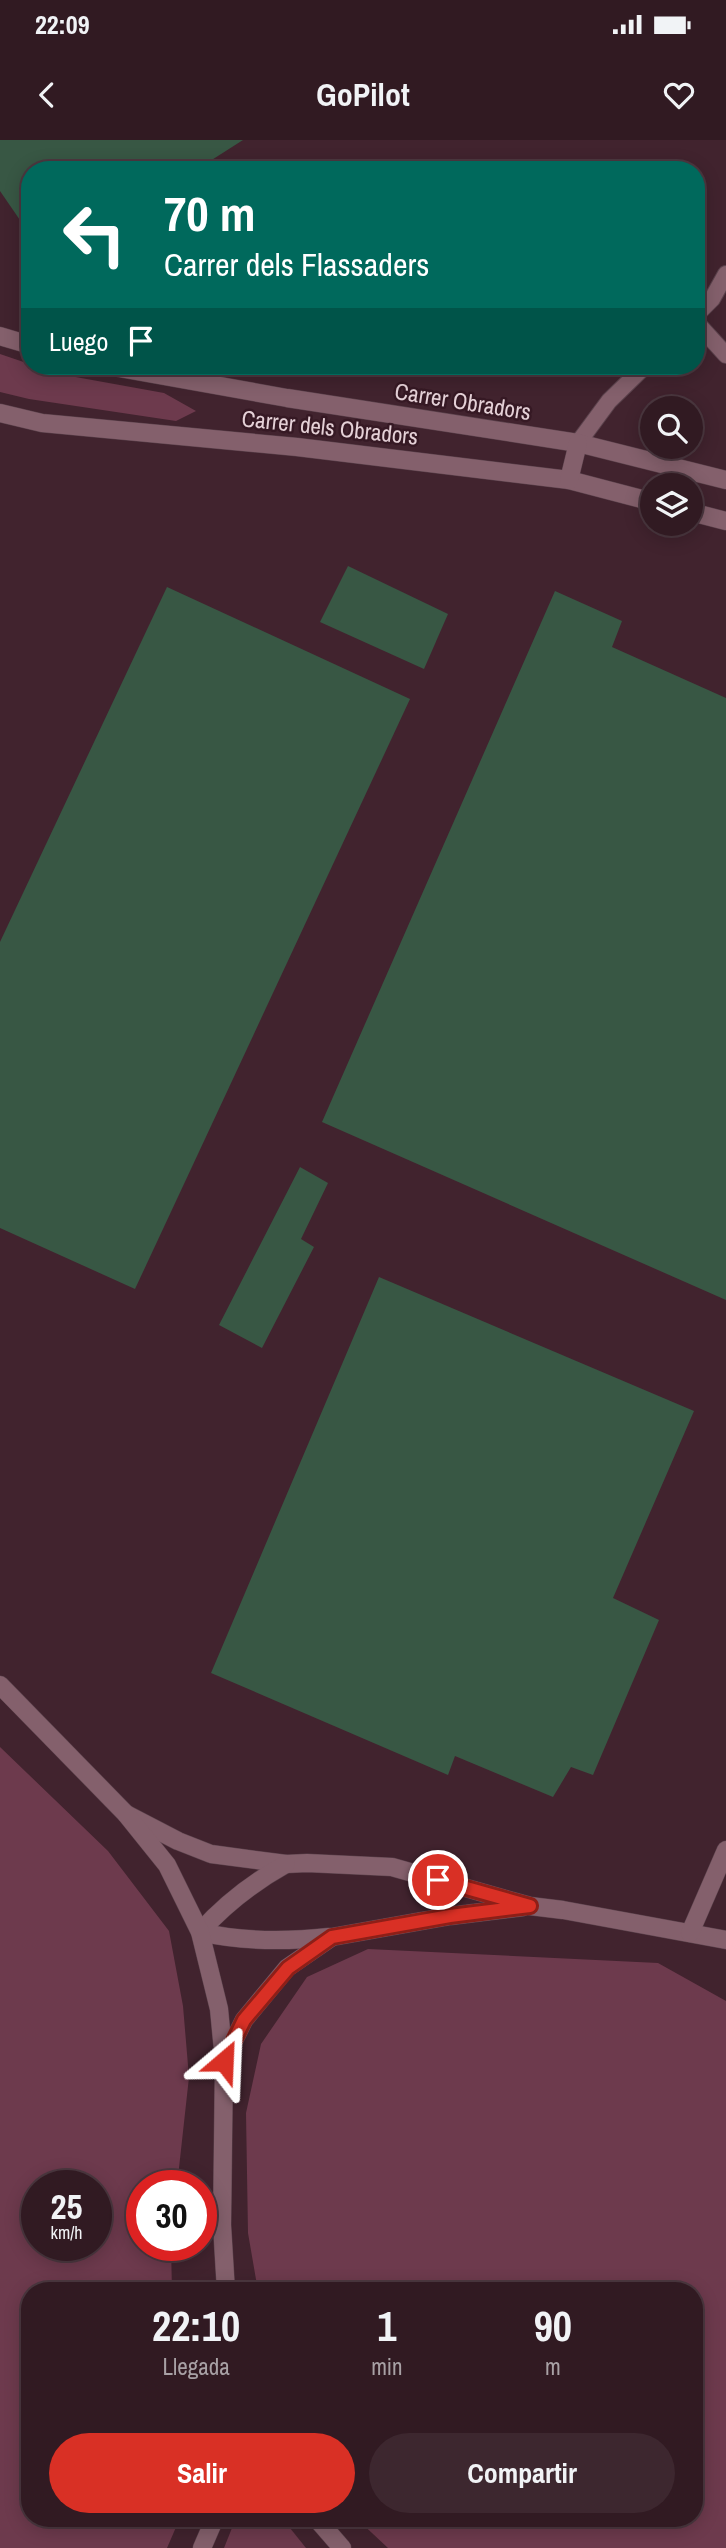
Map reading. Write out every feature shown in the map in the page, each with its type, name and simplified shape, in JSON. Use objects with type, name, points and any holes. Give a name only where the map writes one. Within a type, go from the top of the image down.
[{"type":"street","points":[[0,335],[21,342]]},
{"type":"street","name":"Carrer Obradors","points":[[158,375],[286,398],[578,443],[726,480]]},
{"type":"street","name":"Carrer dels Obradors","points":[[0,413],[42,423],[297,447],[569,480],[640,499]]},
{"type":"street","points":[[569,480],[578,443]]},
{"type":"street","points":[[703,515],[726,520]]},
{"type":"street","points":[[0,1685],[126,1814],[167,1865],[200,1932],[219,2009],[224,2061],[224,2282]]},
{"type":"street","points":[[126,1814],[178,1841],[211,1854],[286,1864],[392,1867],[530,1906],[726,1940]]},
{"type":"street","points":[[690,1933],[726,1850]]},
{"type":"street","points":[[200,1932],[219,1910],[253,1883],[286,1864]]},
{"type":"street","points":[[200,1932],[232,1940],[287,1942],[530,1906]]},
{"type":"street","points":[[224,2061],[244,2020],[288,1968],[332,1937]]},
{"type":"street","points":[[202,2548],[211,2527]]},
{"type":"street","points":[[324,2527],[342,2548]]},
{"type":"lane","points":[[705,306],[726,274]]},
{"type":"lane","points":[[705,332],[726,355]]},
{"type":"lane","points":[[578,443],[609,401],[636,375]]},
{"type":"shaded area","points":[[0,354],[21,361],[21,375],[65,375],[164,393],[196,411],[176,421],[29,399],[0,392]]},
{"type":"shaded area","points":[[0,1747],[108,1851],[169,1931],[183,2006],[189,2077],[179,2170],[126,2170],[126,2261],[171,2261],[172,2282],[21,2282],[21,2527],[176,2527],[167,2548],[0,2548]]},
{"type":"shaded area","points":[[368,1949],[658,1963],[726,2001],[726,2548],[388,2548],[366,2527],[703,2527],[703,2282],[256,2282],[248,2233],[246,2113],[261,2044],[307,1977]]},
{"type":"shaded area","points":[[232,2527],[289,2527],[306,2548],[224,2548]]},
{"type":"building","points":[[0,140],[243,140],[210,161],[21,161],[21,222],[0,191]]},
{"type":"building","points":[[348,566],[448,614],[424,669],[320,622]]},
{"type":"building","points":[[167,587],[410,699],[135,1289],[0,1228],[0,942]]},
{"type":"building","points":[[555,591],[622,621],[612,647],[726,698],[726,1300],[322,1122]]},
{"type":"building","points":[[300,1167],[328,1183],[301,1239],[314,1247],[262,1348],[219,1325]]},
{"type":"building","points":[[379,1277],[694,1411],[613,1598],[659,1620],[593,1775],[571,1767],[553,1797],[455,1756],[448,1775],[211,1673]]},
{"type":"route","points":[[224,2061],[244,2020],[288,1968],[332,1937],[450,1916],[530,1906],[438,1880]]}]
